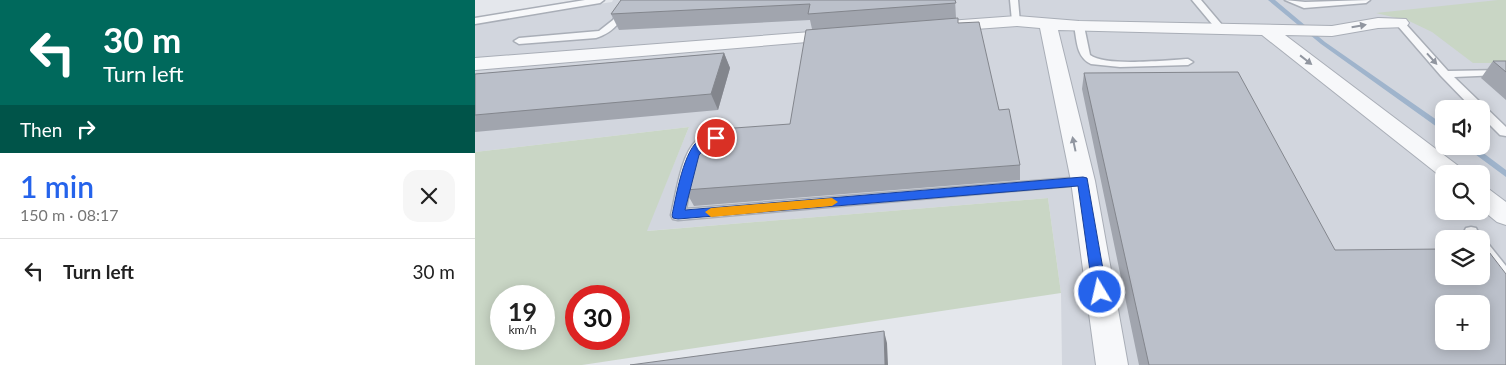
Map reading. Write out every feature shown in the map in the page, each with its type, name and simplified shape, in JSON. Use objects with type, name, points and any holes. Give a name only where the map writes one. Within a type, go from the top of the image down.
[{"type":"street","points":[[933,27],[1017,21],[1079,26],[1332,31],[1378,23],[1400,23]]},
{"type":"street","points":[[1047,23],[1083,181],[1112,365]]},
{"type":"street","points":[[1267,30],[1441,165]]},
{"type":"street","points":[[475,64],[856,33]]},
{"type":"street","points":[[1490,203],[1506,215]]},
{"type":"lane","points":[[475,21],[600,0]]},
{"type":"lane","points":[[519,41],[596,35],[607,32],[614,26],[629,0]]},
{"type":"lane","points":[[1014,0],[1017,21]]},
{"type":"lane","points":[[1196,0],[1220,28]]},
{"type":"lane","points":[[1289,0],[1303,5],[1366,0]]},
{"type":"lane","points":[[1400,23],[1445,74],[1472,100]]},
{"type":"lane","points":[[1079,26],[1085,54],[1092,61],[1107,64],[1188,62]]},
{"type":"lane","points":[[1445,74],[1501,72]]},
{"type":"lane","points":[[1490,118],[1505,133]]},
{"type":"lane","points":[[726,138],[704,141],[693,155],[678,215],[1083,181]]},
{"type":"lane","points":[[1490,256],[1506,276]]},
{"type":"shaded area","points":[[613,0],[1506,0],[1506,365],[1062,365],[1061,293],[1048,198],[646,231],[689,127],[475,152],[475,23],[612,2]]},
{"type":"green space","points":[[1506,0],[1506,63],[1473,63],[1432,32],[1409,21],[1376,13]]},
{"type":"green space","points":[[689,127],[647,231],[1048,198],[1061,293],[582,365],[475,365],[475,152]]},
{"type":"building","points":[[621,0],[955,0],[956,3],[808,14],[810,4],[611,14]]},
{"type":"building","points":[[958,18],[958,23],[979,22],[999,110],[1009,109],[1020,165],[685,190],[707,130],[790,124],[806,30]]},
{"type":"building","points":[[724,53],[711,94],[475,115],[475,74]]},
{"type":"building","points":[[1493,61],[1506,61],[1506,72]]},
{"type":"building","points":[[1238,72],[1335,250],[1435,249],[1435,285],[1490,285],[1490,253],[1506,274],[1506,365],[1149,365],[1084,73]]},
{"type":"building","points":[[884,331],[885,365],[630,365]]},
{"type":"waterway","points":[[1271,0],[1323,43],[1435,123]]},
{"type":"waterway","points":[[1480,155],[1506,174]]},
{"type":"slow traffic","points":[[711,212],[832,202]]},
{"type":"route","points":[[716,138],[704,141],[693,155],[678,215],[1083,181],[1100,292]]}]
